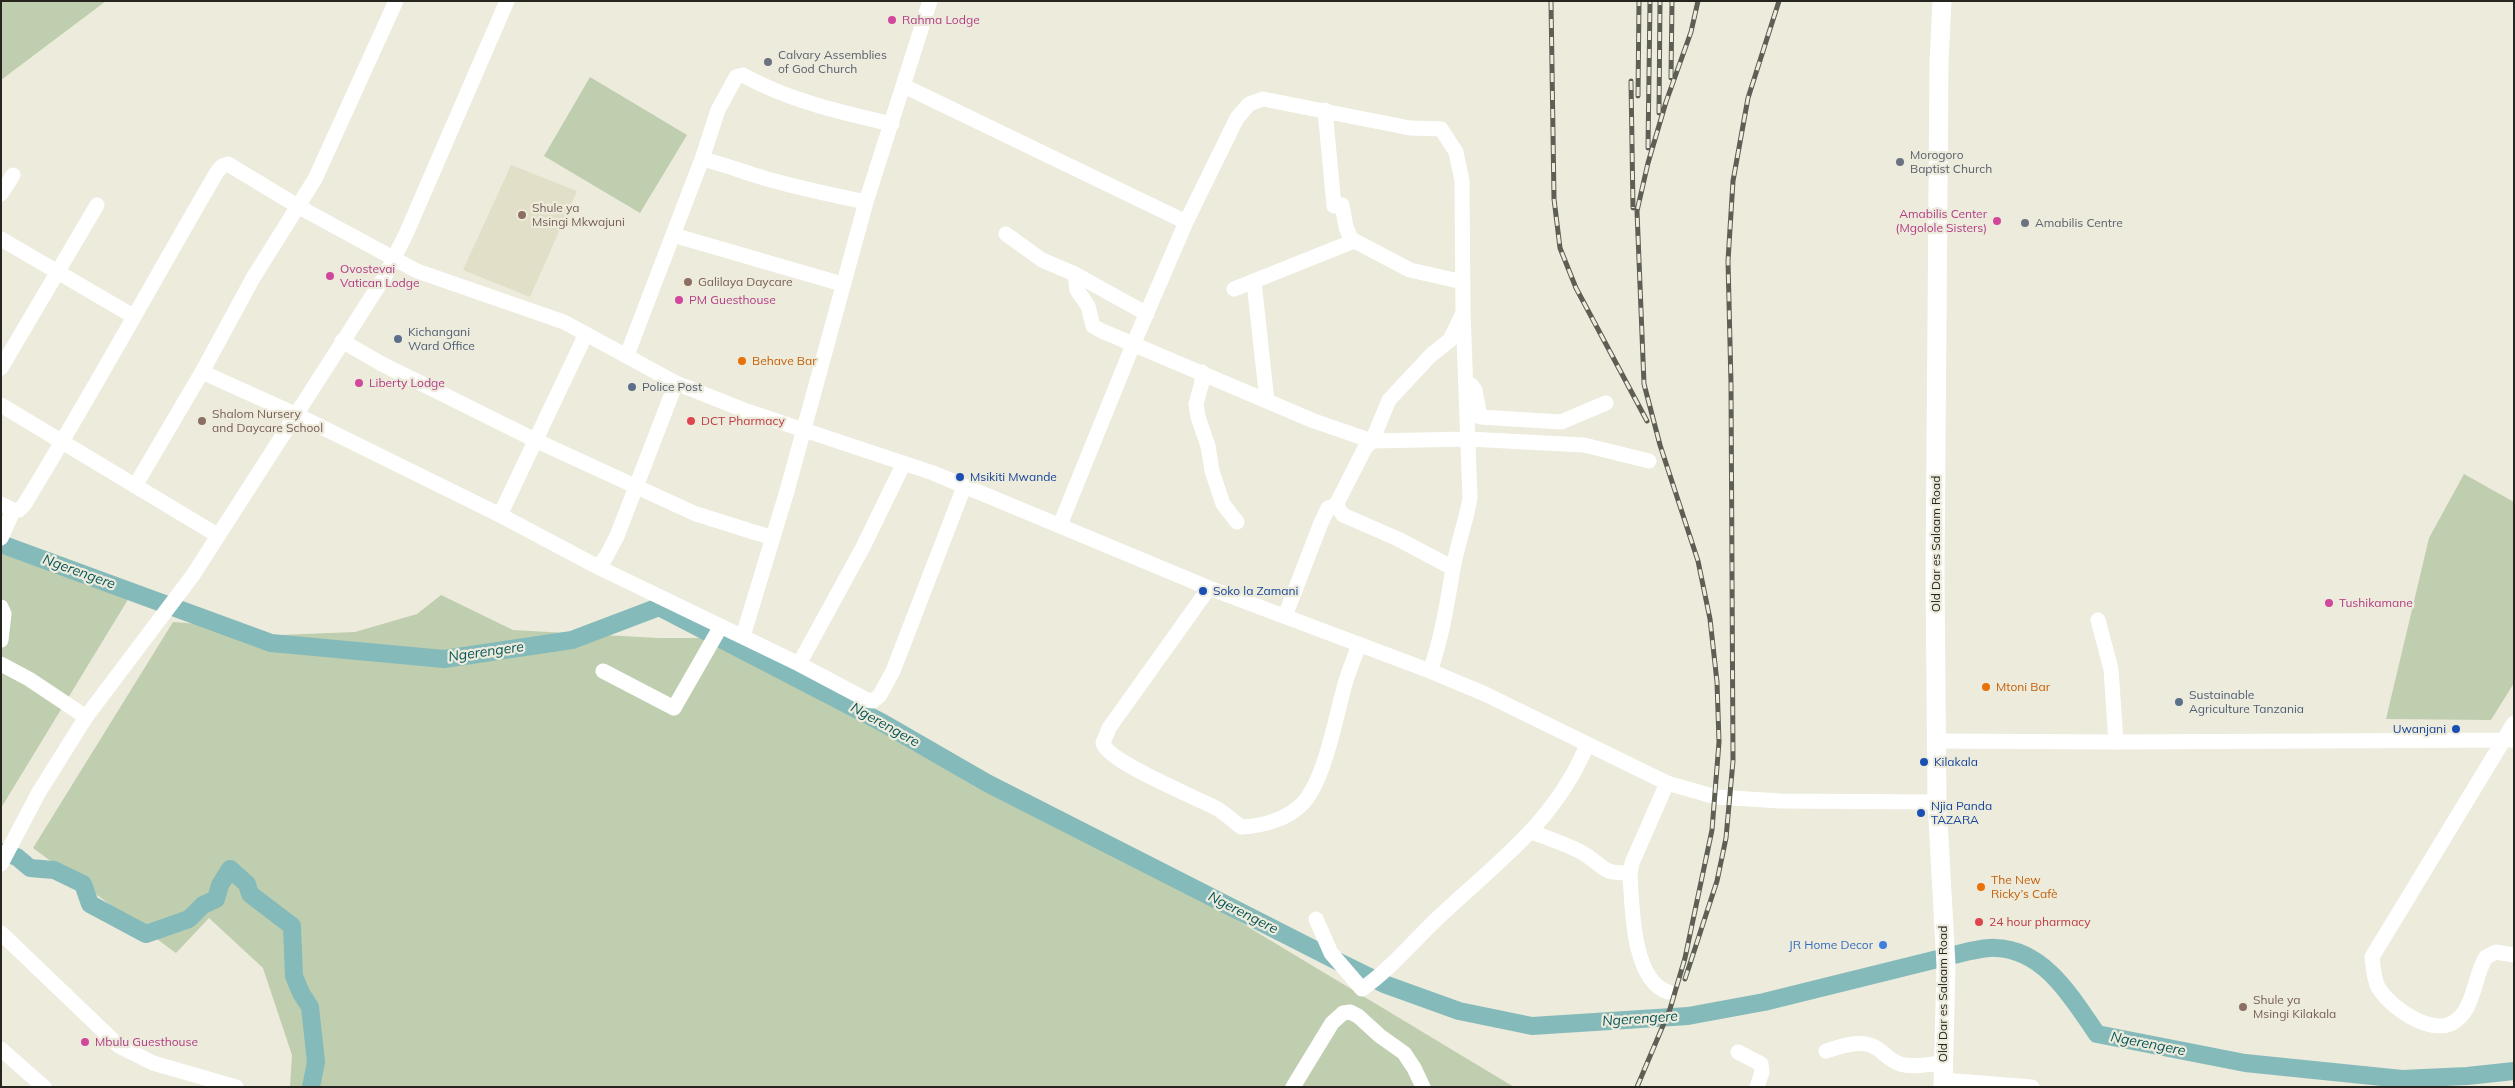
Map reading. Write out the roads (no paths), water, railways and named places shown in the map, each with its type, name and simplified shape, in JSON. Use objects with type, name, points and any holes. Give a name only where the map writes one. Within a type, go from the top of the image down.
[{"type":"main road","name":"Old Dar es Salaam Road","points":[[1942,1],[1939,62],[1935,575],[1937,802],[1946,965],[1943,1077]]},
{"type":"street","points":[[136,486],[202,372],[253,278],[299,207],[322,165],[396,1]]},
{"type":"street","points":[[1,864],[18,830],[86,717],[193,575],[395,258],[507,1]]},
{"type":"street","points":[[743,636],[773,538],[866,202],[930,1]]},
{"type":"street","points":[[627,355],[674,235],[723,99],[736,77],[741,75],[762,86],[832,110],[892,124]]},
{"type":"street","points":[[904,86],[1186,222]]},
{"type":"street","points":[[1060,526],[1133,345],[1148,314],[1186,222],[1237,118],[1249,104],[1263,98],[1410,128],[1441,129],[1456,152],[1461,170],[1462,313],[1466,380],[1474,417],[1468,439],[1470,498],[1467,521],[1453,568],[1441,638],[1430,671]]},
{"type":"street","points":[[1325,110],[1334,206],[1342,204],[1346,226],[1351,239],[1410,270],[1463,282]]},
{"type":"street","points":[[702,159],[731,165],[763,178],[866,202]]},
{"type":"street","points":[[1,538],[7,508],[18,511],[24,505],[63,443],[133,316],[222,166],[232,165],[299,207],[417,271],[523,306],[564,322],[676,383],[744,410],[904,463],[1209,588],[1430,671],[1485,694],[1667,783],[1716,797],[1782,801],[1937,802]]},
{"type":"street","points":[[1,194],[13,175]]},
{"type":"street","points":[[1,368],[96,205]]},
{"type":"street","points":[[406,234],[406,247],[417,271]]},
{"type":"street","points":[[1006,234],[1042,260],[1075,274],[1148,314]]},
{"type":"street","points":[[674,235],[842,284]]},
{"type":"street","points":[[1,239],[59,271],[133,316]]},
{"type":"street","points":[[1234,288],[1254,282],[1354,241]]},
{"type":"street","points":[[384,276],[393,273],[417,271]]},
{"type":"street","points":[[1075,274],[1077,290],[1088,306],[1093,326],[1133,345],[1202,372],[1314,421],[1372,441],[1468,439],[1584,444],[1649,461]]},
{"type":"street","points":[[1254,282],[1267,401]]},
{"type":"street","points":[[1285,616],[1319,526],[1328,508],[1336,505],[1365,448],[1372,441],[1387,402],[1431,355],[1450,340],[1462,313]]},
{"type":"street","points":[[500,515],[586,334]]},
{"type":"street","points":[[342,341],[382,364],[536,441],[696,514],[773,538]]},
{"type":"street","points":[[202,372],[295,414],[500,515],[598,567],[743,636],[867,700],[873,701],[880,695],[893,671],[964,487]]},
{"type":"street","points":[[1202,372],[1202,382],[1196,404],[1198,417],[1208,446],[1212,471],[1223,504],[1237,522]]},
{"type":"street","points":[[598,567],[606,557],[617,536],[676,383]]},
{"type":"street","points":[[1474,417],[1561,422],[1606,403]]},
{"type":"street","points":[[1,405],[217,535]]},
{"type":"street","points":[[1552,443],[1561,422]]},
{"type":"street","points":[[799,664],[863,547],[904,463]]},
{"type":"street","points":[[1336,505],[1343,515],[1398,539],[1453,568]]},
{"type":"street","points":[[1209,588],[1116,717],[1107,731],[1103,743],[1109,753],[1146,775],[1218,810],[1241,827],[1254,826],[1281,818],[1296,810],[1307,798],[1326,754],[1346,681],[1359,644]]},
{"type":"street","points":[[1,607],[4,618],[1,640]]},
{"type":"street","points":[[2098,620],[2111,668],[2116,742]]},
{"type":"street","points":[[603,671],[674,708],[721,626]]},
{"type":"street","points":[[1,664],[29,679],[86,717]]},
{"type":"street","points":[[2514,723],[2508,740],[2372,958],[2378,987],[2386,997],[2426,1025],[2440,1027],[2458,1019],[2468,1007],[2486,957],[2496,952],[2514,955]]},
{"type":"street","points":[[1937,741],[2508,740]]},
{"type":"street","points":[[1293,1087],[1332,1022],[1343,1013],[1362,989],[1380,977],[1390,964],[1441,915],[1532,832],[1559,797],[1587,745]]},
{"type":"street","points":[[1667,783],[1632,863],[1630,873],[1642,966],[1657,988],[1668,992]]},
{"type":"street","points":[[1532,832],[1586,855],[1596,865],[1606,871],[1630,873]]},
{"type":"street","points":[[1316,919],[1331,954],[1362,989]]},
{"type":"street","points":[[1,933],[119,1046],[153,1063],[236,1087]]},
{"type":"street","points":[[1343,1013],[1350,1012],[1358,1016],[1380,1036],[1402,1051],[1414,1068],[1423,1087]]},
{"type":"street","points":[[1826,1051],[1845,1044],[1862,1044],[1878,1049],[1889,1060],[1943,1077],[2032,1087]]},
{"type":"street","points":[[1,1049],[44,1087]]},
{"type":"street","points":[[1738,1052],[1761,1064],[1762,1072],[1757,1087]]},
{"type":"waterway","name":"Ngerengere","points":[[1,544],[271,643],[444,659],[572,640],[659,607],[883,723],[987,783],[1337,961],[1384,984],[1459,1011],[1532,1026],[1688,1016],[1764,1002],[1970,951],[1993,948],[2013,951],[2029,957],[2043,967],[2067,991],[2097,1034],[2245,1063],[2402,1079],[2467,1076],[2514,1071]]},
{"type":"waterway","points":[[1,852],[17,857],[30,868],[54,870],[83,884],[90,904],[146,934],[189,919],[203,905],[216,899],[220,885],[230,869],[247,884],[250,894],[292,926],[294,976],[301,993],[310,1007],[316,1062],[311,1087]]},
{"type":"railway","points":[[1551,1],[1554,199],[1560,248],[1576,288],[1647,421]]},
{"type":"railway","points":[[1638,96],[1639,1]]},
{"type":"railway","points":[[1648,148],[1650,1]]},
{"type":"railway","points":[[1659,113],[1660,1]]},
{"type":"railway","points":[[1671,78],[1672,1]]},
{"type":"railway","points":[[1637,1087],[1670,1009],[1685,958],[1712,830],[1719,742],[1717,682],[1710,619],[1698,561],[1660,445],[1644,384],[1637,211],[1648,163],[1666,102],[1691,32],[1698,1]]},
{"type":"railway","points":[[1685,979],[1717,881],[1726,838],[1733,761],[1731,384],[1728,261],[1733,181],[1748,98],[1779,1]]},
{"type":"railway","points":[[1631,81],[1633,208]]},
{"type":"place","name":"Rahma Lodge","points":[[892,20]]},
{"type":"place","name":"Calvary Assemblies of God Church","points":[[768,62]]},
{"type":"place","name":"Morogoro Baptist Church","points":[[1900,162]]},
{"type":"place","name":"Shule ya Msingi Mkwajuni","points":[[522,215]]},
{"type":"place","name":"Amabilis Center (Mgolole Sisters)","points":[[1997,221]]},
{"type":"place","name":"Amabilis Centre","points":[[2025,223]]},
{"type":"place","name":"Ovostevai Vatican Lodge","points":[[330,276]]},
{"type":"place","name":"Galilaya Daycare","points":[[688,282]]},
{"type":"place","name":"PM Guesthouse","points":[[679,300]]},
{"type":"place","name":"Kichangani Ward Office","points":[[398,339]]},
{"type":"place","name":"Behave Bar","points":[[742,361]]},
{"type":"place","name":"Liberty Lodge","points":[[359,383]]},
{"type":"place","name":"Police Post","points":[[632,387]]},
{"type":"place","name":"Shalom Nursery and Daycare School","points":[[202,421]]},
{"type":"place","name":"DCT Pharmacy","points":[[691,421]]},
{"type":"place","name":"Msikiti Mwande","points":[[960,477]]},
{"type":"place","name":"Soko la Zamani","points":[[1203,591]]},
{"type":"place","name":"Tushikamane","points":[[2329,603]]},
{"type":"place","name":"Mtoni Bar","points":[[1986,687]]},
{"type":"place","name":"Sustainable Agriculture Tanzania","points":[[2179,702]]},
{"type":"place","name":"Uwanjani","points":[[2456,729]]},
{"type":"place","name":"Kilakala","points":[[1924,762]]},
{"type":"place","name":"Njia Panda TAZARA","points":[[1921,813]]},
{"type":"place","name":"The New Ricky’s Cafè","points":[[1981,887]]},
{"type":"place","name":"24 hour pharmacy","points":[[1979,922]]},
{"type":"place","name":"JR Home Decor","points":[[1883,945]]},
{"type":"place","name":"Shule ya Msingi Kilakala","points":[[2243,1007]]},
{"type":"place","name":"Mbulu Guesthouse","points":[[85,1042]]}]
